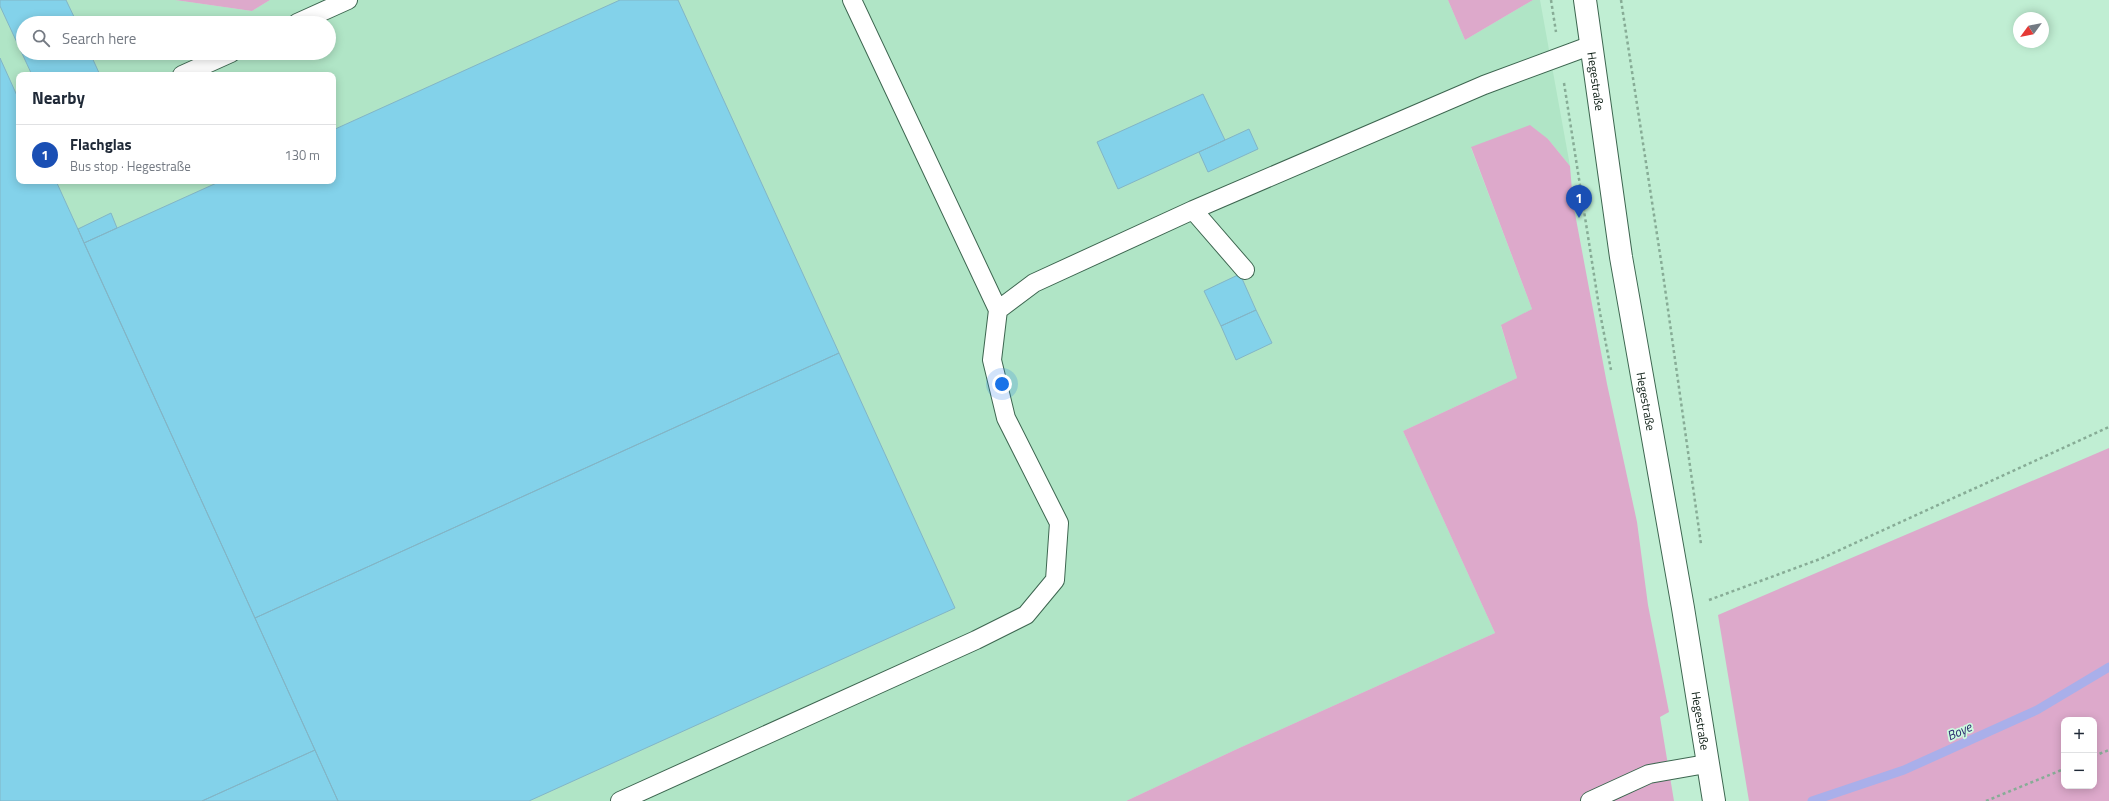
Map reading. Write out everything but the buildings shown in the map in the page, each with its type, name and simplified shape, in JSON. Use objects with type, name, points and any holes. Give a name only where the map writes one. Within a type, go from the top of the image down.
[{"type":"street","name":"Hegestraße","points":[[1585,0],[1621,257],[1684,608],[1706,764],[1714,801]]},
{"type":"lane","points":[[313,16],[348,0]]},
{"type":"lane","points":[[620,801],[976,640],[1026,615],[1056,580],[1059,523],[1006,418],[992,360],[998,310],[852,0]]},
{"type":"lane","points":[[998,310],[1034,283],[1193,210],[1484,85],[1592,45]]},
{"type":"lane","points":[[189,72],[215,60]]},
{"type":"lane","points":[[1193,210],[1245,270]]},
{"type":"lane","points":[[1590,801],[1649,774],[1706,764]]},
{"type":"path","points":[[1622,0],[1690,452],[1702,547]]},
{"type":"path","points":[[1706,593],[1707,600],[1820,559],[2109,428]]},
{"type":"path","points":[[2097,755],[2109,750]]},
{"type":"path","points":[[1986,801],[2061,770]]},
{"type":"shaded area","points":[[0,0],[175,0],[252,11],[270,0],[1448,0],[1465,40],[1533,0],[1540,0],[1570,166],[1548,139],[1471,148],[1532,309],[1501,326],[1517,378],[1403,431],[1495,633],[1237,749],[1126,801],[0,801]]},
{"type":"shaded area","points":[[175,0],[270,0],[252,11]]},
{"type":"shaded area","points":[[1448,0],[1533,0],[1465,40]]},
{"type":"shaded area","points":[[1530,125],[1548,139],[1570,166],[1573,203],[1607,384],[1637,522],[1648,605],[1669,712],[1660,717],[1674,801],[1126,801],[1237,749],[1495,633],[1403,431],[1517,378],[1501,325],[1532,309],[1471,147]]},
{"type":"shaded area","points":[[2109,448],[2109,801],[1749,801],[1718,615]]},
{"type":"waterway","name":"Boye","points":[[1812,801],[1904,770],[2037,710],[2109,667]]},
{"type":"place","name":"Flachglas","points":[[1579,218]]}]
